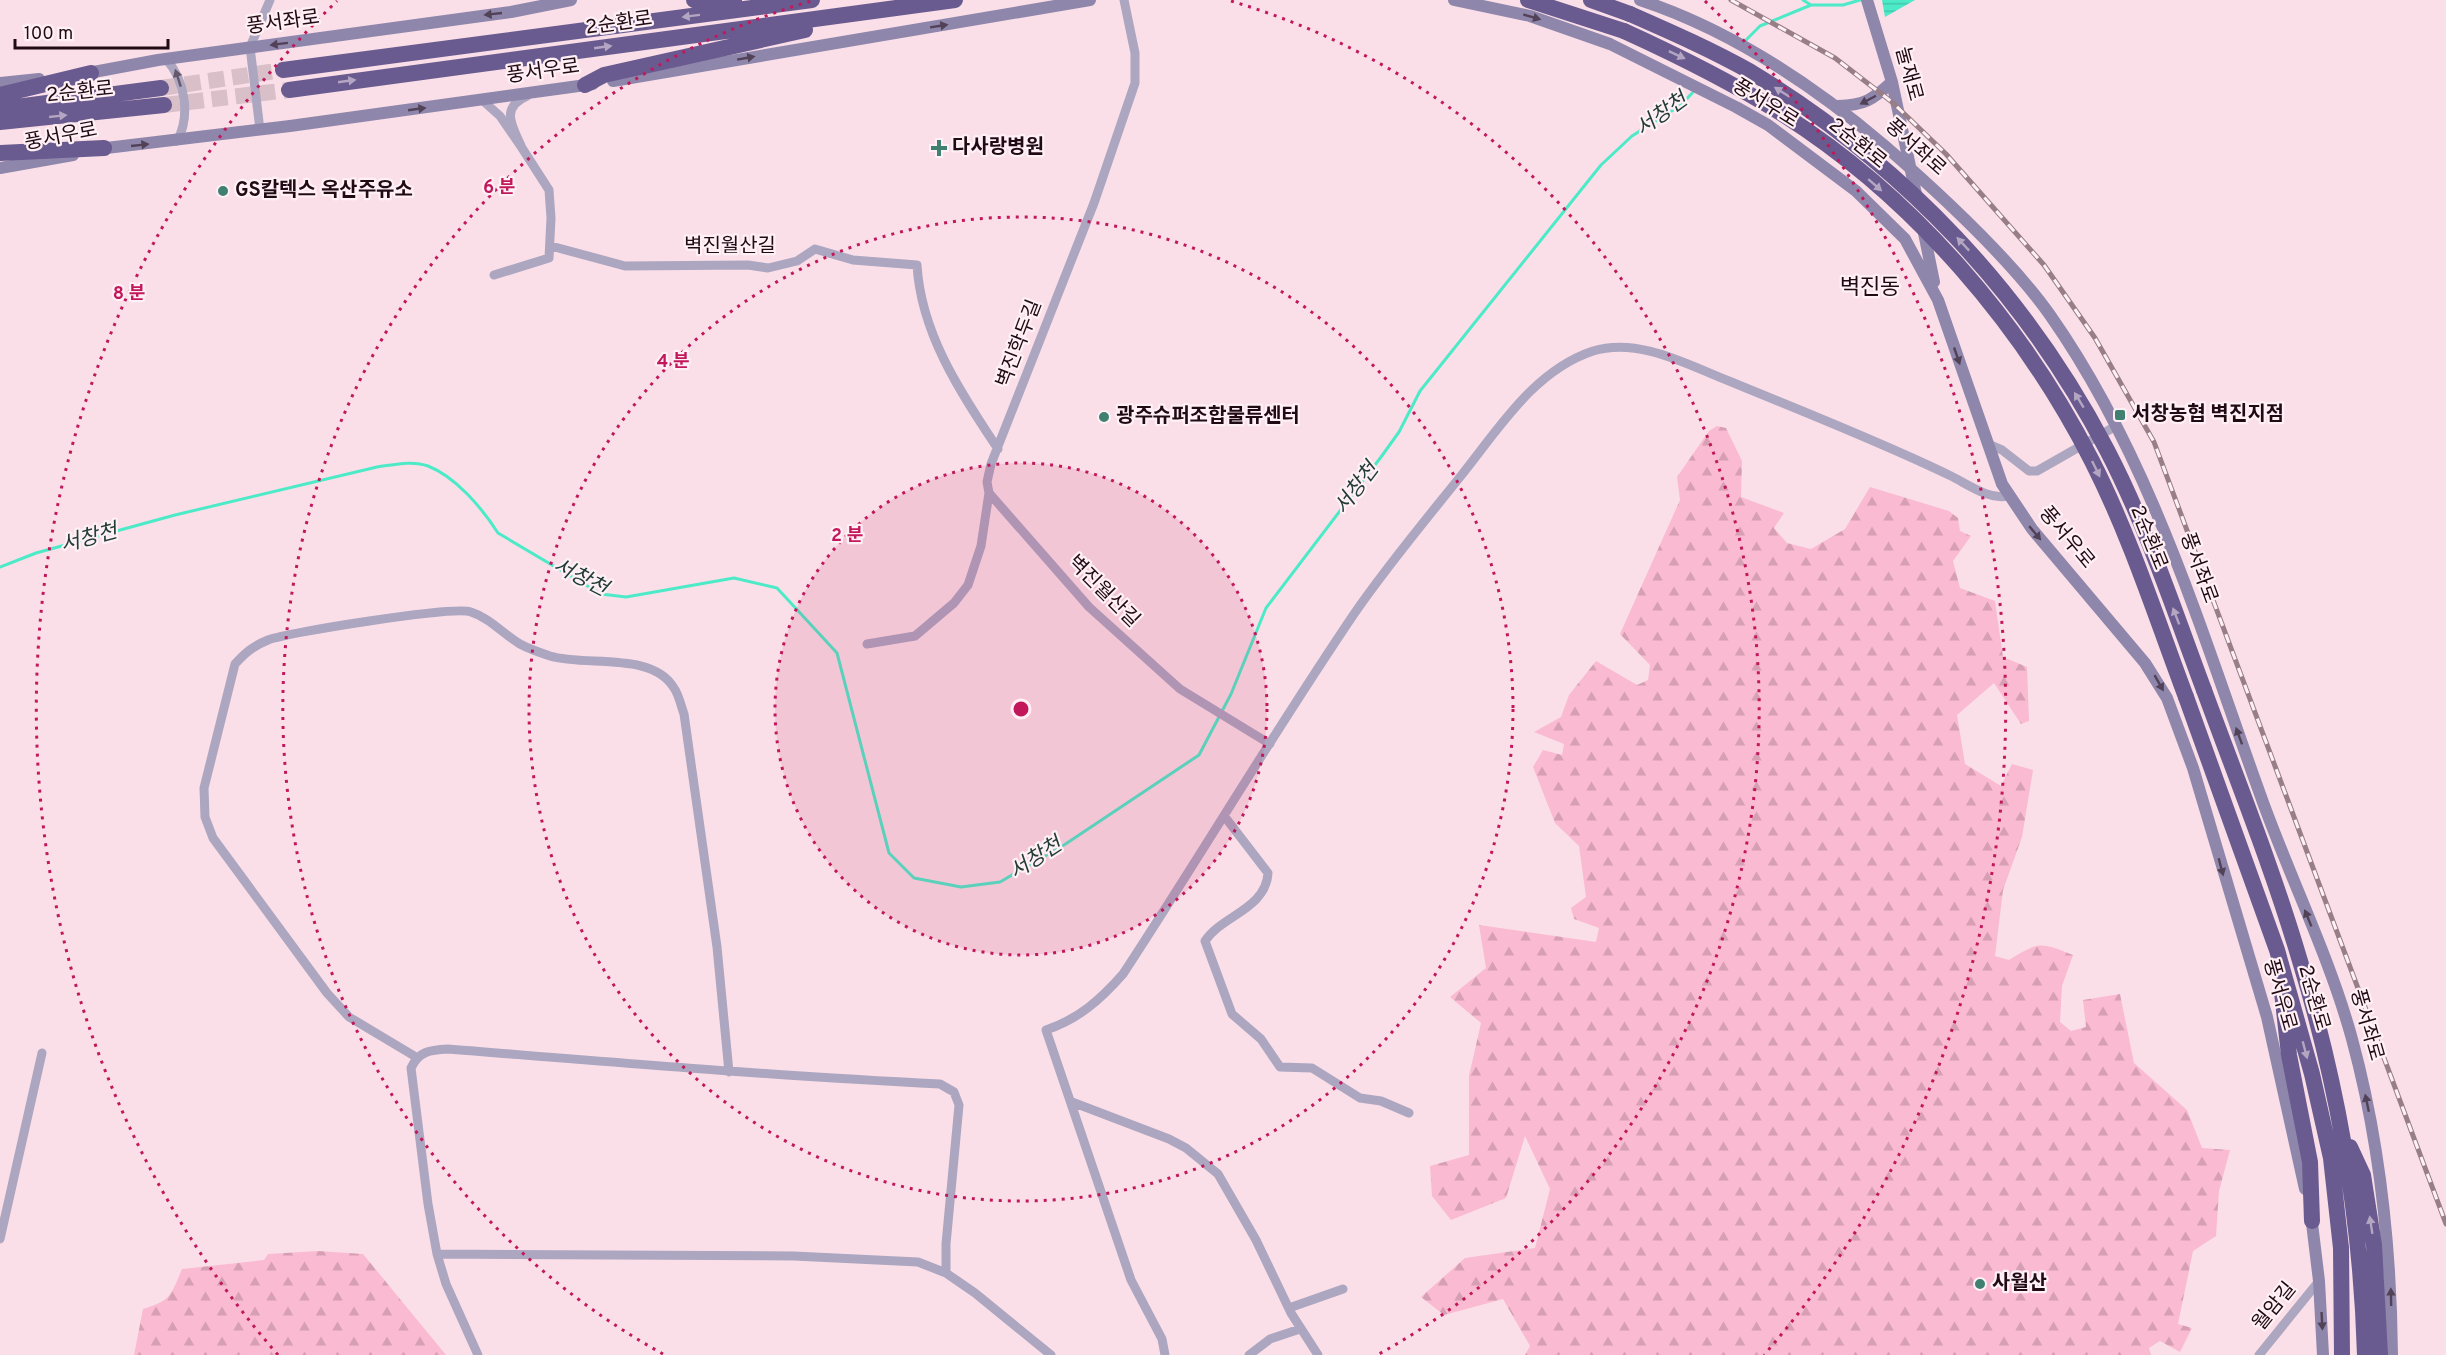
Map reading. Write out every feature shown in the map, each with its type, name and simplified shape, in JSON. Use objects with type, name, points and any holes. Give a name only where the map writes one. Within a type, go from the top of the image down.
[{"type":"highway","points":[[694,0],[808,1]]},
{"type":"highway","name":"2순환로","points":[[289,90],[955,0]]},
{"type":"highway","name":"2순환로","points":[[1528,0],[1624,31],[1693,63],[1749,94],[1822,141],[1906,212],[1966,275],[2025,350],[2091,460],[2130,546],[2277,950],[2312,1074],[2331,1158],[2341,1248],[2342,1355]]},
{"type":"highway","name":"2순환로","points":[[1591,0],[1635,7],[1749,71],[1836,130],[1882,165],[1922,201],[1989,273],[2039,337],[2065,376],[2108,453],[2148,540],[2300,960],[2323,1045],[2342,1132],[2358,1243],[2365,1355]]},
{"type":"highway","name":"2순환로","points":[[283,70],[808,1]]},
{"type":"highway","points":[[585,85],[604,75],[897,8]]},
{"type":"highway","points":[[0,95],[91,73]]},
{"type":"highway","name":"2순환로","points":[[0,109],[161,88]]},
{"type":"highway","name":"2순환로","points":[[0,122],[164,105]]},
{"type":"highway","points":[[0,153],[104,148]]},
{"type":"highway","points":[[2277,950],[2289,1055],[2310,1162],[2312,1221]]},
{"type":"highway","points":[[2342,1132],[2363,1175],[2374,1245],[2380,1355]]},
{"type":"street","points":[[260,130],[250,47],[270,0]]},
{"type":"street","name":"풍서좌로","points":[[0,83],[91,73],[166,59],[511,12],[572,0]]},
{"type":"street","name":"풍서우로","points":[[0,168],[38,163],[104,148],[177,141],[532,94],[1090,0]]},
{"type":"street","name":"벽진학두길","points":[[867,644],[915,636],[954,603],[968,585],[981,546],[989,494],[987,482],[1094,202],[1135,83],[1135,53],[1124,0]]},
{"type":"street","name":"풍서우로","points":[[1454,0],[1530,16],[1610,44],[1686,80],[1768,125],[1875,209],[1905,239],[1938,300],[2008,496],[2145,663],[2168,698],[2193,768],[2267,1017],[2312,1221],[2324,1355]]},
{"type":"street","name":"눌재로","points":[[1867,0],[1892,82],[1938,300]]},
{"type":"street","name":"풍서좌로","points":[[1635,7],[1730,38],[1838,106],[1911,168],[1987,242],[2049,313],[2116,426],[2161,522],[2278,843],[2331,975],[2351,1036],[2374,1139],[2383,1207],[2391,1281],[2392,1355]]},
{"type":"street","points":[[166,59],[179,77],[185,114],[182,133],[177,141]]},
{"type":"street","points":[[1838,106],[1860,105],[1874,98],[1892,82]]},
{"type":"street","points":[[522,148],[512,125],[510,110],[517,100],[532,94]]},
{"type":"street","points":[[482,100],[500,116],[549,190],[551,246],[549,258],[494,275]]},
{"type":"street","points":[[1801,150],[1824,160],[1846,152],[1860,140],[1855,120]]},
{"type":"street","points":[[1875,209],[1903,219],[1919,207]]},
{"type":"street","name":"벽진월산길","points":[[551,246],[625,266],[748,265],[768,268],[797,261],[815,249],[853,260],[917,265],[919,291],[938,348],[998,449]]},
{"type":"street","points":[[1165,1355],[1162,1339],[1131,1280],[1046,1030],[1070,1021],[1090,1008],[1123,974],[1373,588],[1520,402],[1553,371],[1591,352],[1603,349],[1635,349],[1687,363],[1910,456],[1992,496],[2008,496]]},
{"type":"street","points":[[1988,444],[2002,450],[2029,471],[2037,471],[2116,426]]},
{"type":"street","name":"벽진월산길","points":[[989,494],[1089,608],[1180,689],[1270,744]]},
{"type":"street","points":[[416,1057],[349,1017],[327,993],[213,838],[205,817],[204,788],[235,664],[248,649],[269,639],[337,627],[448,611],[469,611],[491,622],[521,645],[553,656],[645,667],[664,676],[675,689],[684,714],[717,947],[729,1072]]},
{"type":"street","points":[[1225,817],[1268,873],[1267,885],[1238,916],[1210,933],[1205,941],[1232,1014],[1261,1039],[1280,1066],[1312,1068],[1360,1098],[1381,1101],[1409,1113]]},
{"type":"street","points":[[478,1355],[446,1284],[438,1254],[411,1087],[411,1068],[416,1057],[428,1050],[448,1049],[729,1072],[940,1084],[954,1092],[959,1105],[959,1130],[946,1244],[946,1273]]},
{"type":"street","points":[[0,1239],[42,1053]]},
{"type":"street","points":[[1072,1102],[1169,1139],[1186,1148],[1218,1174],[1256,1240],[1300,1329],[1318,1355]]},
{"type":"street","points":[[438,1254],[794,1256],[918,1262],[946,1273],[984,1300],[1051,1355]]},
{"type":"street","name":"월암길","points":[[2259,1355],[2319,1281]]},
{"type":"street","points":[[1289,1308],[1343,1289]]},
{"type":"street","points":[[1249,1355],[1270,1339],[1300,1329]]},
{"type":"green space","points":[[1717,426],[1726,428],[1742,461],[1741,497],[1784,513],[1774,528],[1787,543],[1811,549],[1845,529],[1870,487],[1949,511],[1958,518],[1960,531],[1971,536],[1953,561],[1960,588],[1995,601],[2003,657],[2027,667],[2029,721],[2021,724],[1994,683],[1957,715],[1965,764],[2001,786],[2012,764],[2033,770],[2022,837],[2003,890],[1995,956],[2009,960],[2027,949],[2040,946],[2047,946],[2073,955],[2062,986],[2060,1022],[2071,1031],[2086,1027],[2083,1000],[2120,994],[2134,1063],[2187,1110],[2202,1148],[2230,1150],[2219,1191],[2216,1236],[2193,1251],[2178,1324],[2192,1328],[2180,1352],[2160,1341],[2149,1348],[2151,1355],[1525,1355],[1530,1346],[1503,1299],[1444,1315],[1421,1297],[1465,1258],[1535,1248],[1550,1189],[1525,1136],[1506,1198],[1451,1220],[1432,1196],[1430,1166],[1469,1155],[1469,1076],[1481,1023],[1450,997],[1486,968],[1479,925],[1596,942],[1599,928],[1574,919],[1571,908],[1586,897],[1579,846],[1555,823],[1533,767],[1543,750],[1562,755],[1564,744],[1534,732],[1561,717],[1569,695],[1596,661],[1637,685],[1648,680],[1650,665],[1620,634],[1680,500],[1677,477],[1709,431]]},
{"type":"green space","points":[[318,1251],[363,1254],[446,1355],[134,1355],[143,1309],[169,1296],[182,1269],[264,1260],[268,1254]]},
{"type":"shaded area","points":[[1882,0],[1915,0],[1885,17]]},
{"type":"waterway","name":"서창천","points":[[1803,0],[1811,5]]},
{"type":"waterway","name":"서창천","points":[[1743,43],[1760,26],[1811,5],[1843,5],[1860,0]]},
{"type":"waterway","name":"서창천","points":[[0,567],[36,553],[175,515],[377,467],[409,463],[422,464],[438,471],[458,485],[498,533],[601,594],[626,597],[734,578],[777,588],[837,653],[889,853],[914,878],[961,887],[1000,882],[1064,845],[1199,755],[1231,694],[1266,608],[1399,432],[1420,391],[1601,165],[1632,136],[1681,105],[1695,90]]},
{"type":"tunnel","points":[[161,88],[283,70]]},
{"type":"tunnel","points":[[164,105],[289,90]]},
{"type":"railway","points":[[1731,0],[1835,58],[1892,102],[1946,154],[2044,265],[2095,338],[2154,442],[2446,1224]]},
{"type":"place","name":"다사랑병원","points":[[939,148]]},
{"type":"place","name":"GS칼텍스 옥산주유소","points":[[223,191]]},
{"type":"place","name":"서창농협 벽진지점","points":[[2120,415]]},
{"type":"place","name":"광주슈퍼조합물류센터","points":[[1104,417]]},
{"type":"place","name":"사월산","points":[[1980,1284]]},
{"type":"district","name":"벽진동","points":[[1870,288]]}]
